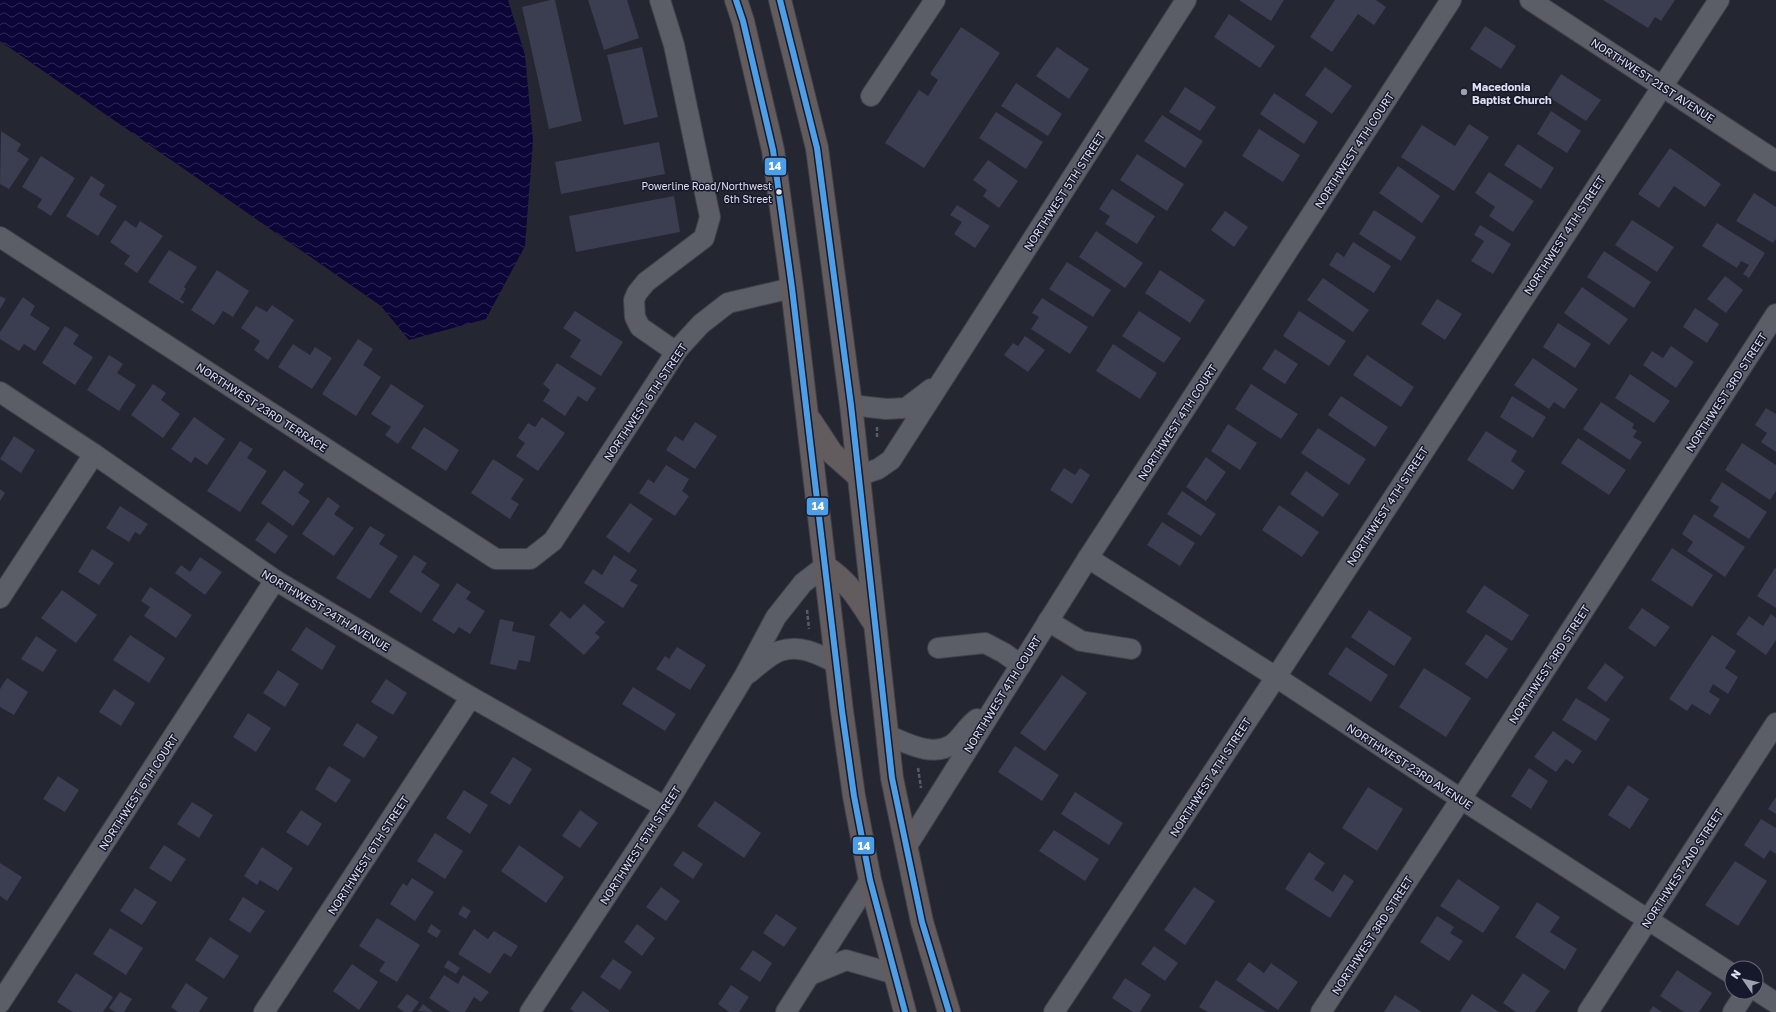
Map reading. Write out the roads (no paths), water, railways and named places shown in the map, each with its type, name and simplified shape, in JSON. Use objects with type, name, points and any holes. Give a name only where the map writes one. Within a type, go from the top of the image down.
[{"type":"main road","points":[[736,0],[743,21],[773,150],[792,288],[836,663],[854,796],[870,880],[905,1012]]},
{"type":"main road","points":[[780,0],[817,148],[852,405],[858,476],[892,778],[922,922],[949,1012]]},
{"type":"main road","points":[[808,417],[832,453],[858,476]]},
{"type":"main road","points":[[825,566],[853,590],[875,625]]},
{"type":"street","points":[[660,0],[674,45],[710,217],[704,238],[646,282],[636,293],[634,300],[635,317],[640,328],[676,352]]},
{"type":"street","points":[[871,96],[935,0]]},
{"type":"street","name":"NORTHWEST 5TH STREET","points":[[858,476],[878,469],[891,460],[1186,0]]},
{"type":"street","name":"NORTHWEST 4TH COURT","points":[[907,846],[1088,558],[1451,0]]},
{"type":"street","name":"NORTHWEST 21ST AVENUE","points":[[1530,0],[1776,161]]},
{"type":"street","name":"NORTHWEST 4TH STREET","points":[[1054,1012],[1276,677],[1719,0]]},
{"type":"street","name":"NORTHWEST 23RD TERRACE","points":[[0,237],[496,559],[530,559]]},
{"type":"street","name":"NORTHWEST 6TH STREET","points":[[530,559],[553,540],[676,352],[702,324],[728,303],[792,288]]},
{"type":"street","name":"NORTHWEST 3RD STREET","points":[[1321,1012],[1776,314]]},
{"type":"street","name":"NORTHWEST 5TH STREET","points":[[852,405],[886,409],[906,408],[941,382]]},
{"type":"street","name":"NORTHWEST 24TH AVENUE","points":[[0,392],[94,454],[275,580],[471,697],[665,807]]},
{"type":"street","points":[[0,598],[94,454]]},
{"type":"street","name":"NORTHWEST 23RD AVENUE","points":[[1088,558],[1276,677],[1461,799],[1724,969]]},
{"type":"street","name":"NORTHWEST 5TH STREET","points":[[530,1012],[665,807],[745,675],[776,617],[803,583],[825,566]]},
{"type":"street","name":"NORTHWEST 6TH COURT","points":[[0,1003],[275,580]]},
{"type":"street","points":[[1048,621],[1081,641],[1131,649]]},
{"type":"street","points":[[938,648],[985,643],[1004,653],[1021,665]]},
{"type":"street","name":"NORTHWEST 5TH STREET","points":[[745,675],[779,652],[800,648],[836,663]]},
{"type":"street","name":"NORTHWEST 6TH STREET","points":[[264,1012],[471,697]]},
{"type":"street","points":[[887,735],[919,748],[936,750],[952,744],[973,721],[995,706]]},
{"type":"street","name":"NORTHWEST 2ND STREET","points":[[1588,1012],[1776,723]]},
{"type":"street","points":[[786,1012],[870,880]]},
{"type":"street","points":[[810,975],[846,960],[895,974]]},
{"type":"street","points":[[1764,995],[1776,1003]]},
{"type":"street","points":[[1733,1012],[1741,1000]]},
{"type":"water","points":[[0,0],[508,0],[525,55],[533,141],[525,246],[486,319],[409,340],[381,306],[0,41]]},
{"type":"place","name":"Macedonia Baptist Church","points":[[1464,92]]},
{"type":"place","name":"Powerline Road/Northwest 6th Street","points":[[779,192]]}]
